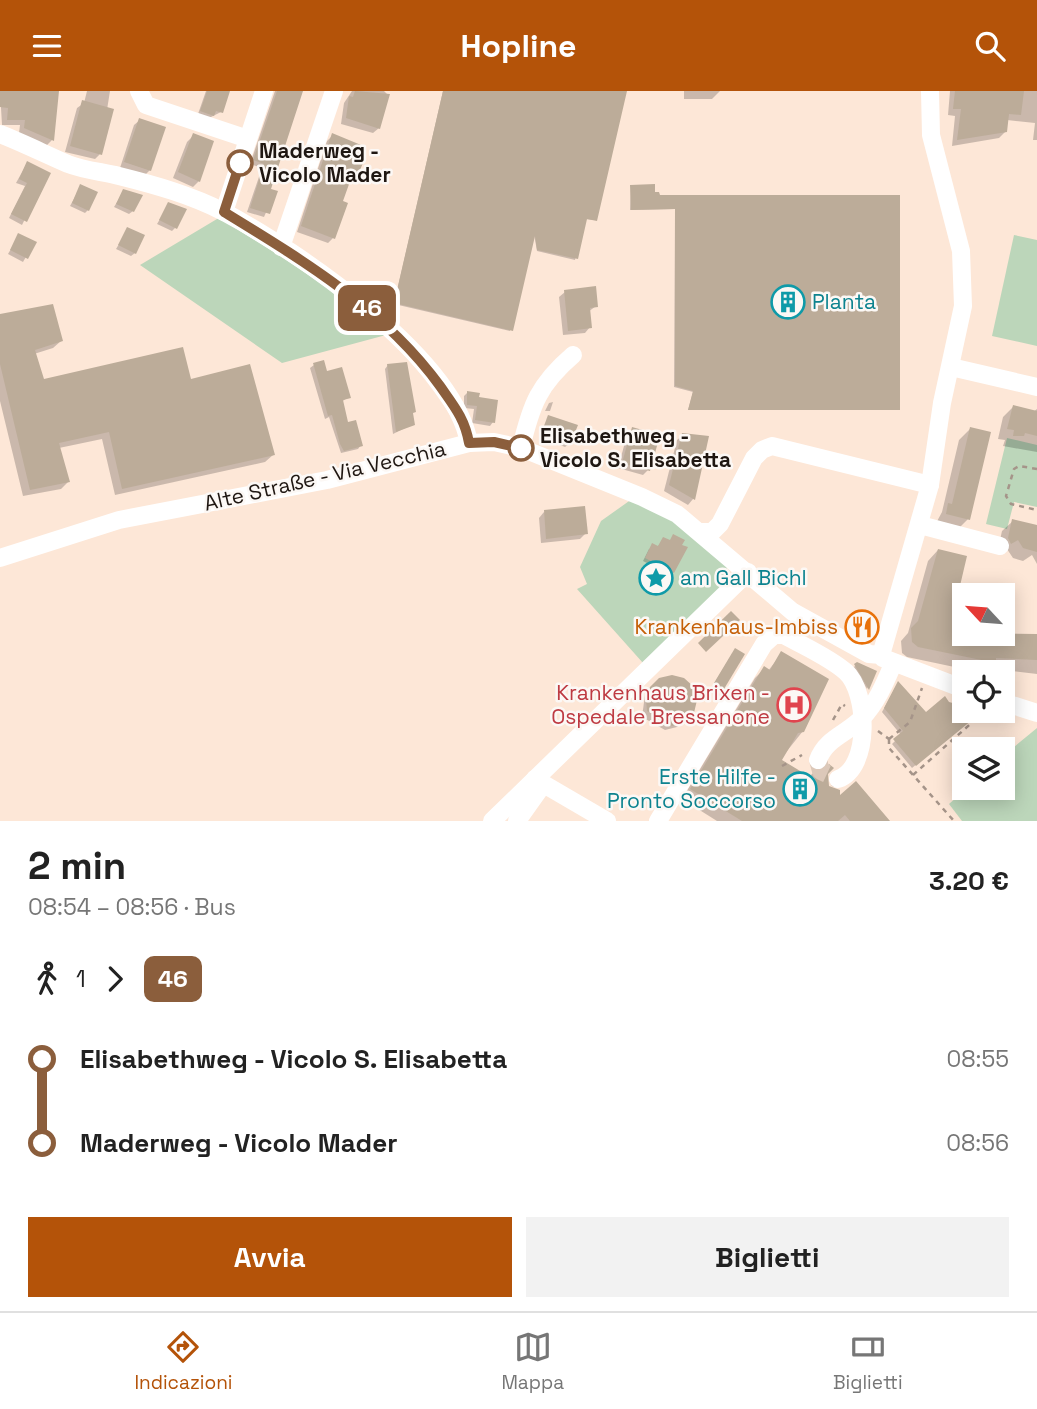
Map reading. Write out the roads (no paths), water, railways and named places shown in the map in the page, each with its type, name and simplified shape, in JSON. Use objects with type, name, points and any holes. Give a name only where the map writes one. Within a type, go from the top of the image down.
[{"type":"street","points":[[139,91],[146,105],[248,139]]},
{"type":"street","points":[[224,212],[264,91]]},
{"type":"street","points":[[281,247],[334,91]]},
{"type":"street","points":[[818,760],[828,743],[862,719],[880,692],[887,660],[889,627],[930,485],[942,403],[963,306],[961,251],[931,135],[930,91]]},
{"type":"street","points":[[0,134],[69,164],[163,187],[224,212],[281,247],[365,306],[419,358],[464,419],[469,443]]},
{"type":"street","points":[[521,448],[528,418],[540,389],[573,355]]},
{"type":"street","points":[[951,367],[1037,387]]},
{"type":"street","name":"Alte Straße - Via Vecchia","points":[[0,558],[119,520],[327,480],[469,443],[494,442],[521,448],[677,514],[793,612],[819,629],[869,654],[952,685]]},
{"type":"street","points":[[701,532],[712,532],[720,524],[754,458],[762,450],[772,446],[930,485]]},
{"type":"street","points":[[920,525],[1000,546]]},
{"type":"street","points":[[492,821],[748,572]]},
{"type":"street","points":[[658,821],[764,644],[774,635],[784,635],[847,672],[861,695],[861,751],[852,769],[838,779]]},
{"type":"street","points":[[1015,706],[1037,713]]},
{"type":"street","points":[[526,816],[539,790],[535,779]]},
{"type":"street","points":[[535,779],[614,820]]},
{"type":"tunnel","points":[[818,760],[821,771],[838,779]]},
{"type":"place","name":"Maderweg - Vicolo Mader","points":[[240,163]]},
{"type":"place","name":"Planta","points":[[788,302]]},
{"type":"place","name":"Elisabethweg - Vicolo S. Elisabetta","points":[[521,448]]},
{"type":"place","name":"am Gall Bichl","points":[[656,578]]},
{"type":"place","name":"Krankenhaus-Imbiss","points":[[862,627]]},
{"type":"place","name":"Krankenhaus Brixen - Ospedale Bressanone","points":[[794,705]]},
{"type":"place","name":"Erste Hilfe - Pronto Soccorso","points":[[800,789]]}]
